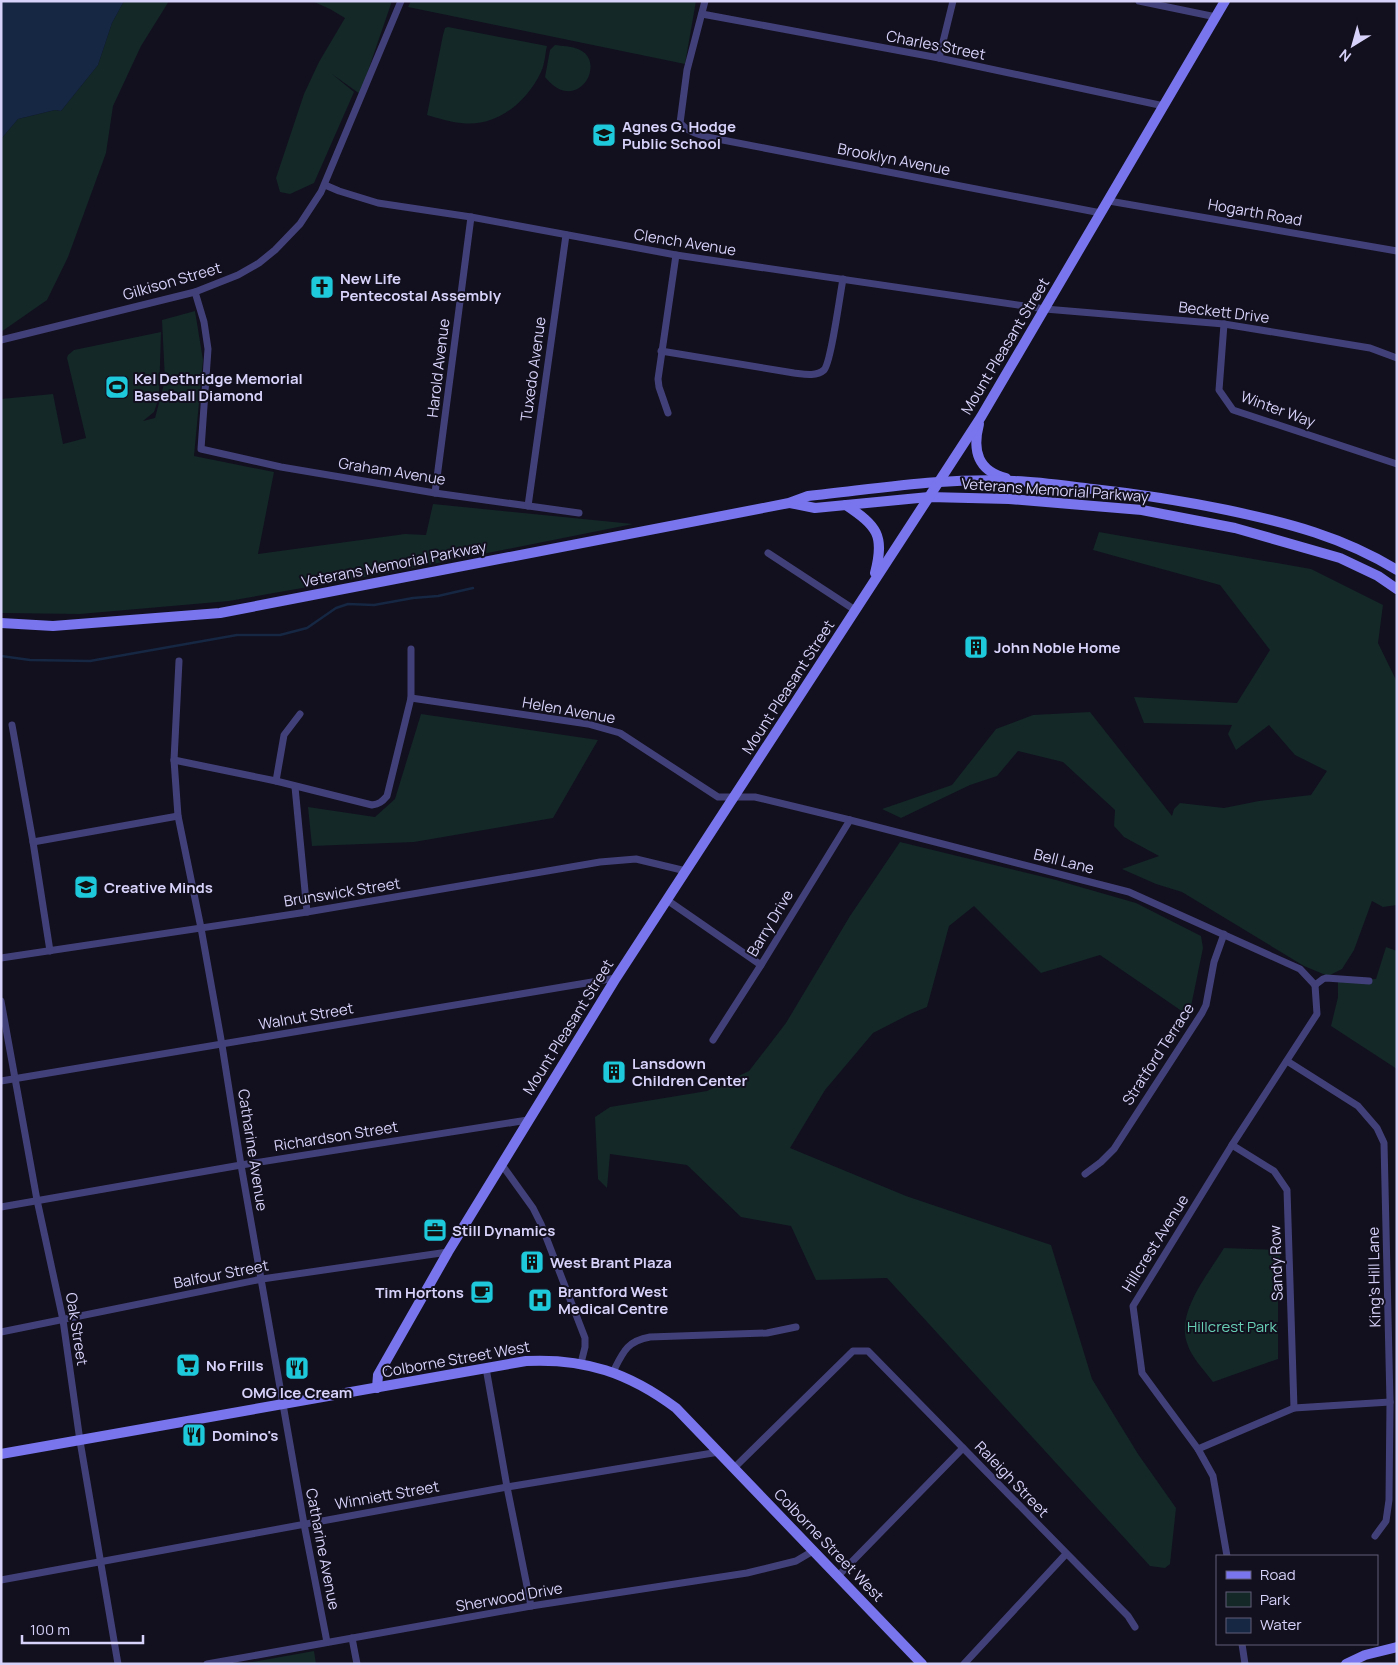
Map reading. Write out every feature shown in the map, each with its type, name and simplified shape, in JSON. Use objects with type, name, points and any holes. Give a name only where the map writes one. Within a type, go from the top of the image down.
[{"type":"main road","name":"Mount Pleasant Street","points":[[377,1388],[378,1375],[448,1252],[528,1120],[666,900],[981,417],[1226,1]]},
{"type":"main road","points":[[981,417],[976,435],[978,457],[982,465],[989,472],[997,476],[1014,481]]},
{"type":"main road","name":"Veterans Memorial Parkway","points":[[1,623],[53,626],[220,613],[789,503],[808,496],[938,482],[1014,481],[1141,494],[1266,518],[1324,534],[1347,543],[1397,570]]},
{"type":"main road","name":"Veterans Memorial Parkway","points":[[789,503],[815,508],[929,497],[1009,499],[1142,510],[1197,519],[1235,528],[1340,558],[1378,576],[1397,588]]},
{"type":"main road","points":[[846,505],[868,520],[875,530],[879,542],[880,557],[873,582]]},
{"type":"main road","name":"Colborne Street West","points":[[1,1454],[526,1361],[554,1360],[581,1363],[613,1372],[658,1394],[676,1408],[922,1664]]},
{"type":"main road","points":[[1346,1664],[1365,1655],[1397,1647]]},
{"type":"street","name":"Gilkison Street","points":[[1,340],[195,292],[238,276],[264,259],[300,224],[314,205],[400,1]]},
{"type":"street","points":[[702,14],[705,1]]},
{"type":"street","points":[[939,58],[953,1]]},
{"type":"street","points":[[1138,1],[1216,17]]},
{"type":"street","name":"Charles Street","points":[[702,14],[939,58],[1164,106]]},
{"type":"street","name":"Brooklyn Avenue","points":[[702,14],[687,70],[681,104],[680,123],[692,132],[707,137],[1102,212]]},
{"type":"street","name":"Clench Avenue","points":[[324,185],[378,203],[472,217],[676,255],[1045,309]]},
{"type":"street","name":"Hogarth Road","points":[[1109,201],[1397,251]]},
{"type":"street","name":"Harold Avenue","points":[[435,493],[472,217]]},
{"type":"street","name":"Tuxedo Avenue","points":[[528,506],[566,235]]},
{"type":"street","points":[[668,413],[658,387],[658,378],[676,255]]},
{"type":"street","points":[[661,351],[794,373],[811,375],[818,373],[824,370],[831,354],[843,280]]},
{"type":"street","name":"Graham Avenue","points":[[195,292],[204,322],[208,349],[201,450],[281,467],[435,493],[580,513]]},
{"type":"street","name":"Beckett Drive","points":[[1045,309],[1224,324],[1370,348],[1397,358]]},
{"type":"street","name":"Winter Way","points":[[1224,324],[1219,390],[1233,410],[1397,464]]},
{"type":"street","points":[[768,553],[855,610]]},
{"type":"street","points":[[174,760],[276,781],[372,805],[382,802],[387,796],[411,698],[411,649]]},
{"type":"street","name":"Catharine Avenue","points":[[179,661],[174,760],[178,816],[222,1044],[240,1165],[327,1642]]},
{"type":"street","name":"Helen Avenue","points":[[411,698],[588,724],[620,733],[718,798],[734,798]]},
{"type":"street","points":[[276,781],[284,735],[300,714]]},
{"type":"street","points":[[12,725],[50,951]]},
{"type":"street","points":[[295,787],[307,912]]},
{"type":"street","name":"Bell Lane","points":[[734,798],[755,797],[1129,892],[1300,968],[1315,985]]},
{"type":"street","points":[[33,842],[178,816]]},
{"type":"street","name":"Barry Drive","points":[[713,1040],[850,820]]},
{"type":"street","name":"Brunswick Street","points":[[1,958],[307,912],[600,862],[636,859],[686,871]]},
{"type":"street","points":[[666,900],[761,965]]},
{"type":"street","name":"Stratford Terrace","points":[[1086,1174],[1114,1149],[1202,1014],[1206,1005],[1214,962],[1224,934]]},
{"type":"street","name":"Walnut Street","points":[[1,1081],[616,978]]},
{"type":"street","points":[[1315,985],[1326,978],[1369,981]]},
{"type":"street","name":"Hillcrest Avenue","points":[[1227,1555],[1213,1476],[1198,1449],[1142,1373],[1133,1306],[1232,1145],[1317,1014],[1315,985]]},
{"type":"street","name":"Oak Street","points":[[1,1001],[37,1200],[63,1320],[80,1441],[118,1664]]},
{"type":"street","name":"King's Hill Lane","points":[[1287,1061],[1358,1106],[1377,1128],[1384,1143],[1390,1402],[1389,1500],[1386,1521],[1375,1536]]},
{"type":"street","name":"Richardson Street","points":[[1,1207],[240,1165],[528,1120]]},
{"type":"street","name":"Sandy Row","points":[[1232,1145],[1274,1171],[1287,1190],[1294,1408]]},
{"type":"street","points":[[502,1165],[533,1208],[549,1243],[583,1332],[585,1347],[581,1363]]},
{"type":"street","name":"Balfour Street","points":[[1,1332],[262,1279],[448,1252]]},
{"type":"street","points":[[613,1372],[626,1348],[632,1342],[639,1339],[767,1333],[796,1327]]},
{"type":"street","name":"Raleigh Street","points":[[734,1468],[853,1351],[868,1351],[1128,1616],[1135,1627]]},
{"type":"street","points":[[486,1368],[531,1606]]},
{"type":"street","points":[[1198,1449],[1294,1408],[1390,1402]]},
{"type":"street","points":[[838,1576],[963,1448]]},
{"type":"street","name":"Winniett Street","points":[[1,1580],[507,1487],[719,1452]]},
{"type":"street","name":"Sherwood Drive","points":[[207,1664],[531,1606],[748,1573],[796,1561],[812,1551]]},
{"type":"street","points":[[964,1664],[1066,1554]]},
{"type":"street","points":[[352,1638],[356,1664]]},
{"type":"street","points":[[1242,1645],[1245,1664]]},
{"type":"green space","points":[[124,1],[169,1],[141,46],[113,106],[106,153],[68,257],[47,300],[1,332],[1,139],[18,119],[55,110],[61,111],[98,65],[112,23]]},
{"type":"green space","points":[[312,1],[392,1],[360,94],[332,74],[354,92],[314,183],[290,194],[280,192],[276,178],[304,94],[319,62],[345,18]]},
{"type":"green space","points":[[411,1],[696,1],[685,64],[408,7]]},
{"type":"green space","points":[[448,27],[547,46],[541,72],[528,93],[519,103],[498,117],[474,123],[452,122],[427,115],[443,35],[445,28]]},
{"type":"green space","points":[[555,45],[575,48],[587,55],[590,64],[590,74],[578,89],[568,91],[557,88],[545,77],[550,50]]},
{"type":"green space","points":[[195,311],[203,360],[194,456],[274,472],[258,554],[405,534],[426,535],[433,504],[633,524],[393,572],[229,601],[80,614],[1,613],[1,399],[53,394],[63,444],[86,438],[67,358],[68,355],[74,350],[161,332],[159,397],[154,412],[143,421],[155,418],[165,380],[162,320]]},
{"type":"green space","points":[[1099,532],[1311,569],[1383,605],[1378,643],[1397,682],[1397,905],[1383,907],[1372,901],[1354,950],[1342,969],[1328,976],[1304,966],[1182,892],[1156,884],[1122,869],[1159,856],[1124,837],[1114,826],[1115,810],[1063,762],[1018,751],[997,776],[970,785],[901,818],[882,809],[952,785],[996,729],[1033,715],[1090,712],[1172,816],[1174,809],[1180,803],[1224,808],[1259,801],[1311,795],[1327,771],[1295,755],[1269,725],[1236,750],[1228,734],[1232,725],[1144,723],[1134,697],[1237,703],[1270,650],[1220,585],[1093,550]]},
{"type":"green space","points":[[421,714],[598,740],[553,818],[414,842],[312,846],[308,807],[375,817],[395,799]]},
{"type":"green space","points":[[900,842],[1056,880],[1136,903],[1201,936],[1203,948],[1189,1016],[1100,955],[1041,973],[974,906],[949,926],[927,1007],[873,1033],[825,1090],[790,1148],[906,1196],[1051,1245],[1092,1379],[1138,1454],[1176,1508],[1170,1564],[1165,1568],[1150,1566],[887,1278],[816,1280],[791,1226],[741,1217],[687,1165],[610,1154],[607,1188],[598,1179],[595,1117],[610,1107],[707,1091],[749,1071],[786,1023],[850,916]]},
{"type":"green space","points":[[1386,947],[1397,951],[1397,1069],[1331,1026],[1338,997],[1338,980],[1376,979]]},
{"type":"green space","name":"Hillcrest Park","points":[[1224,1248],[1281,1250],[1278,1274],[1278,1359],[1213,1382],[1191,1353],[1185,1331],[1186,1319],[1196,1293]]},
{"type":"green space","points":[[314,1651],[316,1664],[241,1664]]},
{"type":"water","points":[[1,1],[124,1],[112,23],[98,65],[61,111],[55,110],[18,119],[1,139]]},
{"type":"waterway","points":[[1,656],[30,660],[90,661],[237,635],[280,635],[307,628],[336,608],[348,604],[374,605],[413,598],[438,596],[473,588]]},
{"type":"place","name":"Agnes G. Hodge Public School","points":[[604,135]]},
{"type":"place","name":"New Life Pentecostal Assembly","points":[[322,287]]},
{"type":"place","name":"Kel Dethridge Memorial Baseball Diamond","points":[[117,387]]},
{"type":"place","name":"John Noble Home","points":[[976,647]]},
{"type":"place","name":"Creative Minds","points":[[86,887]]},
{"type":"place","name":"Lansdown Children Center","points":[[614,1072]]},
{"type":"place","name":"Still Dynamics","points":[[435,1230]]},
{"type":"place","name":"West Brant Plaza","points":[[532,1262]]},
{"type":"place","name":"Tim Hortons","points":[[482,1292]]},
{"type":"place","name":"Brantford West Medical Centre","points":[[540,1300]]},
{"type":"place","name":"No Frills","points":[[188,1365]]},
{"type":"place","name":"OMG Ice Cream","points":[[297,1368]]},
{"type":"place","name":"Domino's","points":[[194,1435]]}]
